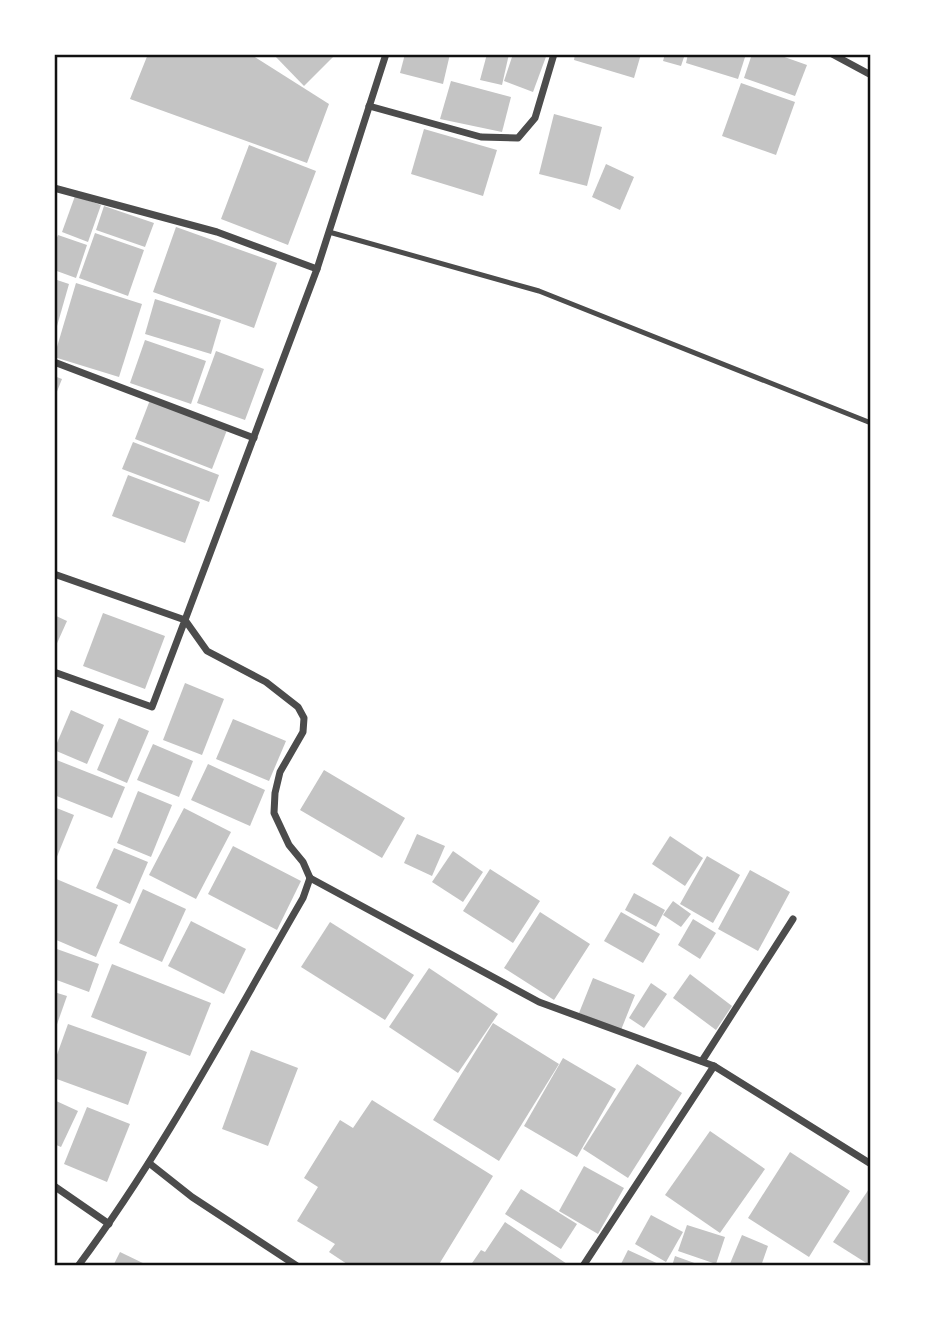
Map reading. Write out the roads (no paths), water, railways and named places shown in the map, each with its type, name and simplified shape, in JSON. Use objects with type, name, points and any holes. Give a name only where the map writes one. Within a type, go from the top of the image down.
[{"type":"street","points":[[54,671],[152,707],[317,269],[386,54]]},
{"type":"street","points":[[369,106],[481,137],[518,138],[535,118],[554,54]]},
{"type":"street","points":[[832,54],[871,75]]},
{"type":"street","points":[[54,188],[217,232],[317,269]]},
{"type":"street","points":[[54,362],[254,438]]},
{"type":"street","points":[[54,574],[185,620],[206,651],[266,682],[299,707],[304,718],[303,732],[280,772],[274,813],[289,845],[303,862],[310,878],[539,1002],[714,1066],[871,1164]]},
{"type":"street","points":[[78,1266],[149,1164],[303,898],[310,878]]},
{"type":"street","points":[[702,1062],[793,919]]},
{"type":"street","points":[[583,1266],[714,1066]]},
{"type":"street","points":[[149,1164],[192,1197],[296,1266]]},
{"type":"street","points":[[54,1186],[109,1224]]},
{"type":"lane","points":[[329,232],[539,291],[871,424]]}]
